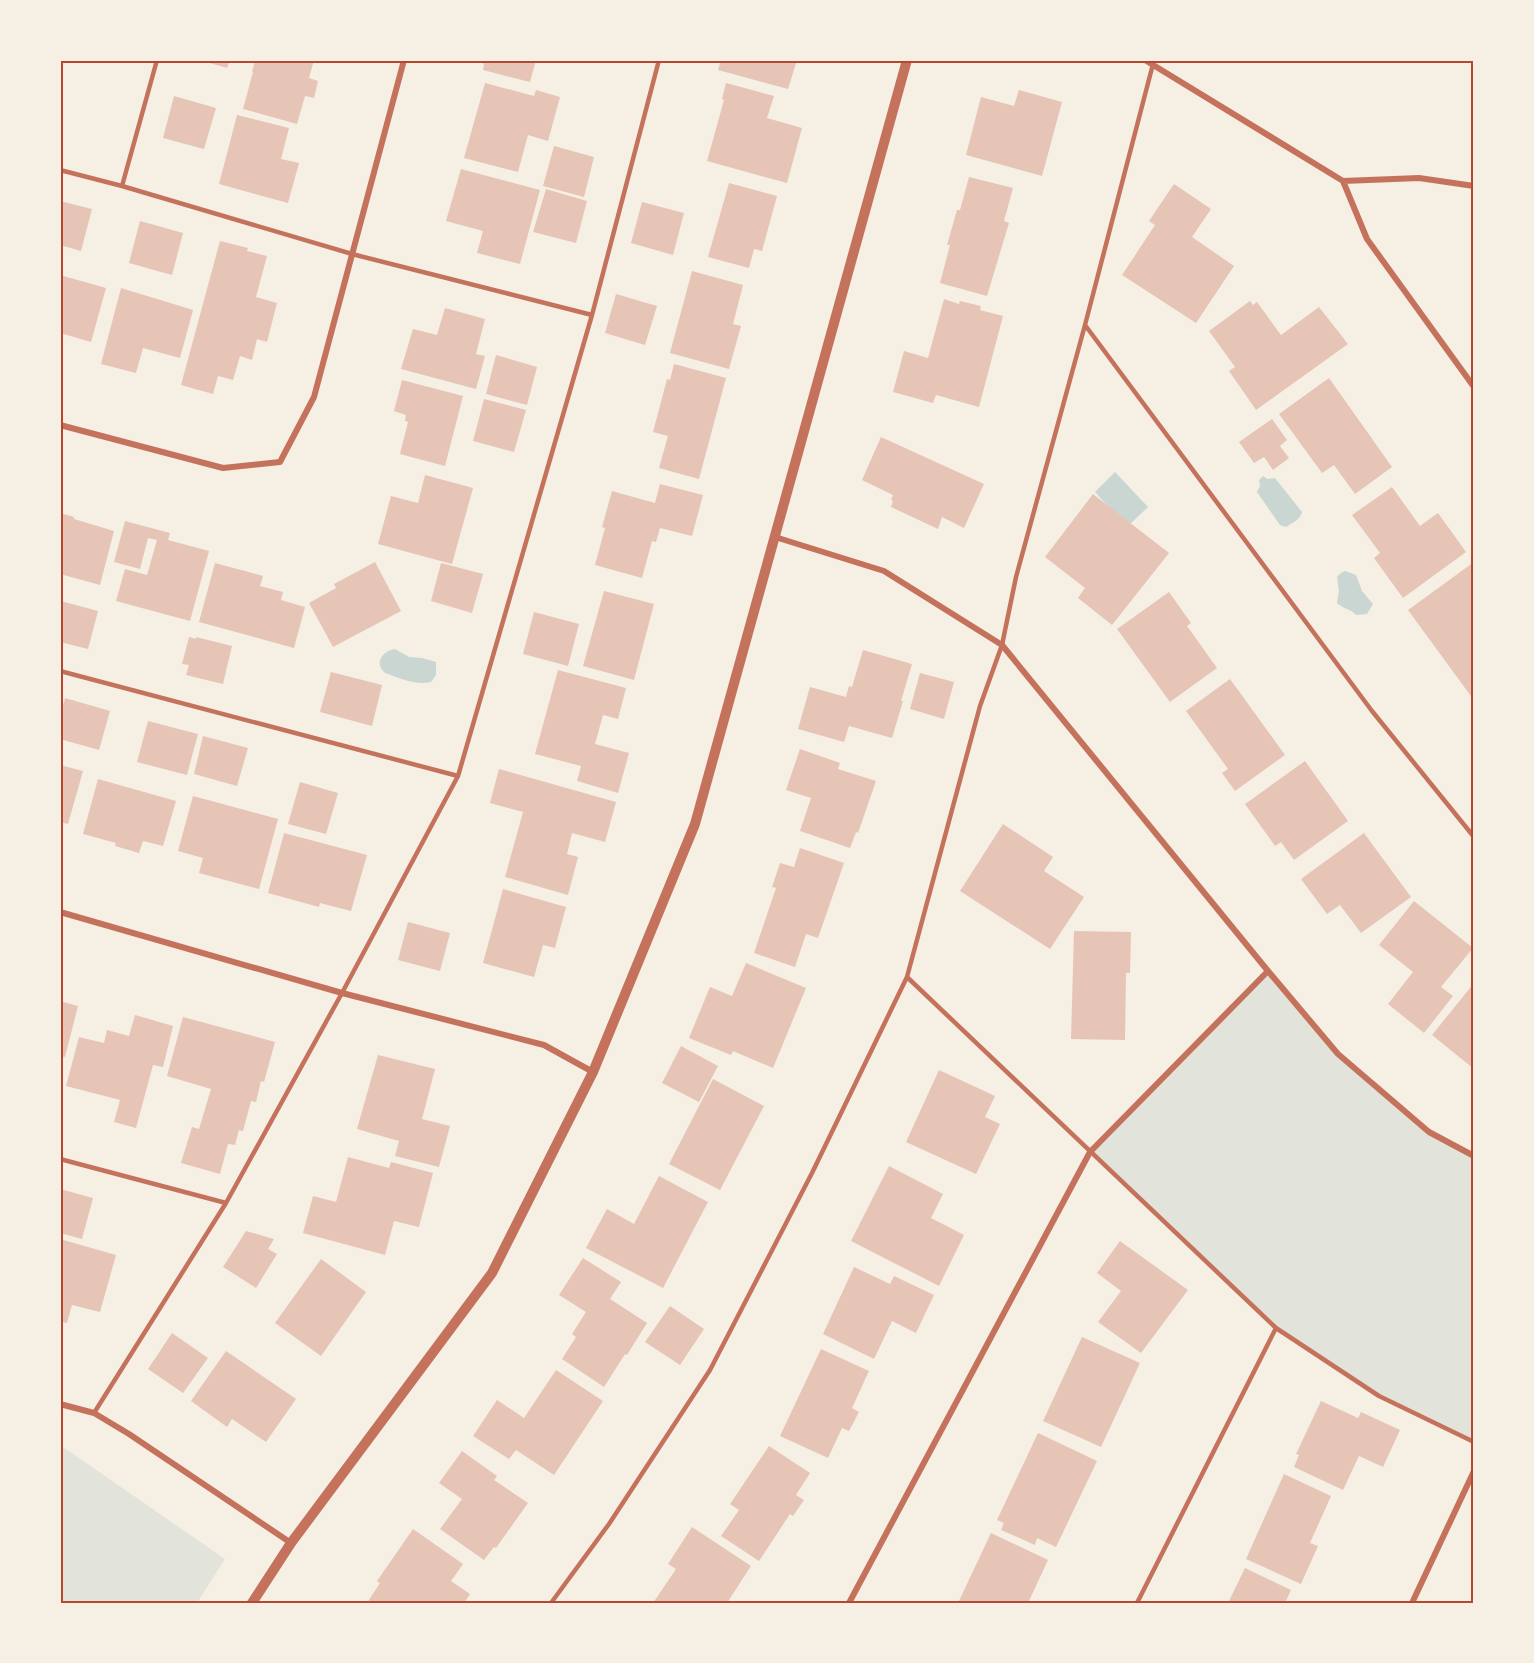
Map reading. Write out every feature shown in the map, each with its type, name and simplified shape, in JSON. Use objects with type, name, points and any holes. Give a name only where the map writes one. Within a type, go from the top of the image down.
[{"type":"street","points":[[60,425],[223,468],[280,462],[314,397],[404,60]]},
{"type":"street","points":[[252,1603],[291,1543],[492,1273],[593,1072],[695,824],[907,60]]},
{"type":"street","points":[[1145,60],[1343,181],[1419,178],[1474,186]]},
{"type":"street","points":[[1343,181],[1367,239],[1474,387]]},
{"type":"street","points":[[775,537],[884,571],[1002,645],[1338,1054],[1429,1132],[1474,1156]]},
{"type":"street","points":[[60,912],[342,993],[544,1045],[593,1072]]},
{"type":"street","points":[[849,1603],[1090,1152],[1268,971]]},
{"type":"street","points":[[60,1404],[94,1413],[129,1434],[291,1543]]},
{"type":"street","points":[[1412,1603],[1474,1471]]},
{"type":"lane","points":[[122,186],[157,60]]},
{"type":"lane","points":[[94,1413],[226,1203],[458,776],[592,315],[659,60]]},
{"type":"lane","points":[[551,1603],[609,1524],[711,1370],[812,1173],[907,977],[980,706],[1002,645],[1016,577],[1154,64]]},
{"type":"lane","points":[[60,170],[352,254],[592,315]]},
{"type":"lane","points":[[1085,325],[1372,711],[1474,837]]},
{"type":"lane","points":[[60,670],[458,776]]},
{"type":"lane","points":[[907,977],[1276,1328],[1379,1396],[1474,1442]]},
{"type":"lane","points":[[60,1159],[226,1203]]},
{"type":"lane","points":[[1137,1603],[1276,1328]]},
{"type":"shaded area","points":[[1115,472],[1148,507],[1127,527],[1095,492]]},
{"type":"shaded area","points":[[1263,476],[1267,479],[1275,478],[1302,512],[1298,519],[1286,527],[1280,525],[1257,492],[1260,486],[1259,480]]},
{"type":"shaded area","points":[[1345,571],[1356,575],[1362,591],[1373,604],[1367,614],[1356,615],[1337,603],[1339,591],[1337,577]]},
{"type":"shaded area","points":[[395,649],[409,657],[436,662],[436,675],[431,682],[414,682],[385,673],[380,665],[381,658],[386,652]]},
{"type":"shaded area","points":[[1268,971],[1338,1054],[1429,1132],[1474,1156],[1474,1442],[1379,1396],[1276,1328],[1090,1152]]},
{"type":"shaded area","points":[[60,1447],[225,1559],[197,1603],[60,1603]]},
{"type":"building","points":[[199,60],[230,60],[227,68]]},
{"type":"building","points":[[255,60],[314,60],[309,78],[318,81],[314,98],[305,96],[297,124],[243,109]]},
{"type":"building","points":[[482,60],[536,60],[530,82],[483,70]]},
{"type":"building","points":[[721,60],[797,60],[788,89],[718,70]]},
{"type":"building","points":[[485,83],[534,96],[536,90],[560,97],[548,141],[528,135],[518,172],[464,158]]},
{"type":"building","points":[[726,83],[774,96],[767,118],[802,128],[787,183],[707,161],[724,100],[722,99]]},
{"type":"building","points":[[1019,90],[1062,102],[1042,176],[966,155],[981,97],[1014,106]]},
{"type":"building","points":[[174,96],[216,108],[204,149],[163,138]]},
{"type":"building","points":[[237,115],[289,128],[281,159],[299,163],[288,203],[219,184]]},
{"type":"building","points":[[554,146],[594,157],[584,197],[543,186]]},
{"type":"building","points":[[461,169],[540,190],[520,264],[477,253],[483,231],[446,221]]},
{"type":"building","points":[[969,177],[1013,188],[1004,221],[1009,223],[987,296],[940,283],[950,245],[947,245]]},
{"type":"building","points":[[729,183],[777,196],[762,251],[754,249],[749,268],[708,257]]},
{"type":"building","points":[[1174,184],[1211,209],[1192,237],[1234,266],[1196,323],[1122,275],[1155,225],[1149,221]]},
{"type":"building","points":[[546,189],[587,201],[576,243],[533,232]]},
{"type":"building","points":[[60,201],[92,209],[81,251],[60,245]]},
{"type":"building","points":[[642,202],[684,213],[673,255],[631,243]]},
{"type":"building","points":[[140,221],[183,233],[172,275],[129,263]]},
{"type":"building","points":[[220,241],[248,248],[247,251],[267,256],[256,297],[277,303],[267,342],[257,339],[252,360],[240,356],[233,380],[218,376],[213,394],[181,385]]},
{"type":"building","points":[[692,271],[743,285],[733,324],[741,326],[729,369],[670,353]]},
{"type":"building","points":[[60,275],[106,288],[91,342],[60,333]]},
{"type":"building","points":[[121,288],[193,310],[180,358],[143,348],[136,373],[101,364]]},
{"type":"building","points":[[616,294],[657,306],[645,345],[605,333]]},
{"type":"building","points":[[944,299],[959,304],[960,301],[981,306],[980,310],[1003,316],[979,407],[936,395],[933,403],[893,392],[904,351],[928,358]]},
{"type":"building","points":[[1250,301],[1253,305],[1257,302],[1281,335],[1319,307],[1348,344],[1256,410],[1229,371],[1235,367],[1209,331]]},
{"type":"building","points":[[445,308],[485,319],[476,354],[485,356],[476,389],[401,369],[413,329],[437,335]]},
{"type":"building","points":[[496,355],[537,367],[527,405],[486,394]]},
{"type":"building","points":[[674,364],[726,378],[699,479],[659,468],[668,436],[653,432],[667,379],[670,380]]},
{"type":"building","points":[[1329,378],[1392,467],[1355,494],[1334,465],[1322,473],[1279,414]]},
{"type":"building","points":[[402,380],[463,396],[445,466],[400,454],[408,422],[405,421],[406,415],[394,411]]},
{"type":"building","points":[[484,399],[526,410],[514,452],[473,441]]},
{"type":"building","points":[[1272,419],[1287,440],[1280,446],[1289,458],[1273,470],[1264,457],[1254,463],[1239,442]]},
{"type":"building","points":[[881,437],[984,484],[964,528],[942,517],[938,529],[891,507],[893,495],[862,480]]},
{"type":"building","points":[[425,475],[473,488],[452,564],[378,544],[391,496],[418,503]]},
{"type":"building","points":[[660,484],[703,495],[692,536],[660,528],[656,542],[652,541],[642,578],[595,565],[612,491],[655,503]]},
{"type":"building","points":[[1392,487],[1420,526],[1438,513],[1466,552],[1403,598],[1374,558],[1380,553],[1352,515]]},
{"type":"building","points":[[1093,494],[1169,553],[1112,625],[1078,598],[1085,588],[1045,557]]},
{"type":"building","points":[[60,513],[114,531],[100,585],[60,574]]},
{"type":"building","points":[[125,521],[170,533],[168,540],[209,551],[190,621],[116,601],[125,569],[147,575],[157,540],[148,538],[140,569],[114,562]]},
{"type":"building","points":[[375,562],[401,611],[333,647],[309,603],[336,588],[334,584]]},
{"type":"building","points":[[1474,562],[1474,698],[1473,699],[1408,610]]},
{"type":"building","points":[[215,563],[263,576],[260,586],[283,592],[281,600],[305,607],[294,648],[199,622]]},
{"type":"building","points":[[441,563],[483,574],[472,613],[431,601]]},
{"type":"building","points":[[604,591],[654,604],[634,680],[583,666]]},
{"type":"building","points":[[1169,592],[1191,623],[1187,626],[1217,668],[1170,702],[1117,629]]},
{"type":"building","points":[[61,601],[98,611],[88,649],[60,642]]},
{"type":"building","points":[[534,612],[579,624],[568,666],[523,654]]},
{"type":"building","points":[[189,637],[232,646],[223,684],[186,675],[189,665],[182,664]]},
{"type":"building","points":[[863,650],[912,664],[892,738],[849,726],[844,742],[798,729],[810,687],[846,697],[849,686],[852,687]]},
{"type":"building","points":[[558,670],[626,688],[618,719],[603,715],[595,744],[629,753],[618,793],[577,781],[581,766],[535,754]]},
{"type":"building","points":[[331,672],[382,685],[372,726],[320,712]]},
{"type":"building","points":[[920,673],[954,682],[944,719],[910,709]]},
{"type":"building","points":[[1230,679],[1285,755],[1235,791],[1222,773],[1228,769],[1186,711]]},
{"type":"building","points":[[65,698],[110,711],[99,750],[60,739],[60,717]]},
{"type":"building","points":[[148,721],[198,734],[187,775],[137,762]]},
{"type":"building","points":[[203,736],[248,748],[237,786],[194,774]]},
{"type":"building","points":[[800,749],[840,763],[838,769],[876,781],[858,833],[856,832],[850,848],[800,831],[811,798],[786,790]]},
{"type":"building","points":[[1305,761],[1348,821],[1294,860],[1281,842],[1275,846],[1245,804]]},
{"type":"building","points":[[60,765],[83,771],[68,824],[60,822]]},
{"type":"building","points":[[499,769],[616,802],[605,842],[572,833],[567,854],[578,857],[568,895],[505,877],[523,812],[490,803]]},
{"type":"building","points":[[98,779],[176,801],[163,846],[143,841],[139,853],[115,846],[116,843],[83,834]]},
{"type":"building","points":[[300,782],[338,793],[326,834],[288,824]]},
{"type":"building","points":[[193,796],[278,819],[259,889],[199,873],[203,858],[178,851]]},
{"type":"building","points":[[1003,824],[1053,857],[1044,871],[1084,897],[1050,949],[960,891]]},
{"type":"building","points":[[284,833],[367,855],[351,911],[320,903],[319,907],[268,893]]},
{"type":"building","points":[[1364,833],[1411,897],[1361,933],[1340,905],[1327,914],[1301,879]]},
{"type":"building","points":[[800,848],[844,863],[818,938],[806,934],[795,967],[754,953],[776,888],[772,887],[780,863],[794,867]]},
{"type":"building","points":[[503,889],[566,907],[555,948],[543,945],[534,977],[483,963]]},
{"type":"building","points":[[1414,901],[1473,948],[1441,987],[1453,996],[1424,1033],[1388,1004],[1413,972],[1379,945]]},
{"type":"building","points":[[408,922],[450,933],[440,971],[398,960]]},
{"type":"building","points":[[1074,931],[1131,932],[1130,973],[1126,973],[1125,1040],[1071,1039]]},
{"type":"building","points":[[746,963],[806,988],[773,1068],[733,1051],[731,1055],[689,1038],[710,987],[732,996]]},
{"type":"building","points":[[1474,983],[1474,1069],[1432,1035]]},
{"type":"building","points":[[60,1001],[78,1006],[65,1057],[60,1056]]},
{"type":"building","points":[[135,1015],[173,1026],[163,1067],[153,1065],[136,1128],[114,1122],[120,1100],[66,1086],[79,1037],[104,1043],[107,1030],[129,1036]]},
{"type":"building","points":[[183,1017],[275,1042],[256,1102],[251,1101],[243,1131],[239,1130],[235,1145],[228,1144],[220,1174],[181,1163],[192,1127],[199,1129],[211,1089],[167,1076]]},
{"type":"building","points":[[681,1046],[718,1066],[699,1102],[662,1083]]},
{"type":"building","points":[[378,1055],[435,1069],[422,1119],[450,1126],[439,1167],[395,1156],[399,1141],[357,1129]]},
{"type":"building","points":[[939,1070],[995,1096],[985,1117],[1000,1124],[976,1174],[906,1142]]},
{"type":"building","points":[[713,1079],[764,1106],[720,1190],[669,1164]]},
{"type":"building","points":[[348,1157],[389,1168],[391,1162],[433,1173],[419,1227],[394,1221],[385,1255],[303,1233],[313,1196],[336,1202]]},
{"type":"building","points":[[889,1166],[943,1194],[931,1218],[964,1235],[939,1286],[851,1241]]},
{"type":"building","points":[[659,1176],[708,1202],[663,1288],[586,1248],[607,1209],[634,1224]]},
{"type":"building","points":[[60,1189],[93,1198],[82,1239],[60,1233]]},
{"type":"building","points":[[246,1231],[274,1239],[268,1249],[277,1254],[256,1288],[223,1267]]},
{"type":"building","points":[[60,1239],[116,1255],[100,1312],[72,1305],[67,1323],[60,1321]]},
{"type":"building","points":[[1120,1241],[1188,1290],[1141,1353],[1098,1322],[1121,1291],[1097,1273]]},
{"type":"building","points":[[583,1258],[621,1282],[610,1299],[647,1323],[604,1387],[562,1359],[576,1337],[572,1334],[586,1312],[559,1295]]},
{"type":"building","points":[[321,1259],[366,1292],[321,1356],[275,1323]]},
{"type":"building","points":[[854,1267],[890,1284],[894,1276],[934,1295],[916,1333],[892,1321],[874,1359],[823,1334]]},
{"type":"building","points":[[670,1306],[704,1329],[680,1365],[645,1342]]},
{"type":"building","points":[[172,1333],[208,1358],[183,1393],[148,1369]]},
{"type":"building","points":[[1082,1337],[1140,1363],[1101,1447],[1043,1421]]},
{"type":"building","points":[[821,1349],[869,1371],[852,1408],[859,1412],[849,1431],[842,1428],[828,1458],[780,1436]]},
{"type":"building","points":[[226,1351],[296,1399],[266,1442],[232,1419],[227,1427],[191,1401]]},
{"type":"building","points":[[556,1370],[603,1401],[554,1475],[516,1450],[509,1459],[473,1436],[497,1400],[524,1418]]},
{"type":"building","points":[[1321,1401],[1358,1418],[1361,1412],[1400,1430],[1383,1467],[1359,1456],[1343,1490],[1294,1467],[1299,1455],[1296,1454]]},
{"type":"building","points":[[1038,1433],[1097,1461],[1056,1547],[1037,1538],[1035,1545],[1001,1530],[1004,1523],[997,1520]]},
{"type":"building","points":[[769,1446],[810,1473],[796,1495],[804,1500],[793,1516],[790,1514],[759,1561],[721,1536],[739,1510],[730,1504]]},
{"type":"building","points":[[462,1451],[497,1476],[494,1480],[528,1503],[496,1548],[494,1547],[484,1560],[440,1529],[462,1499],[439,1483]]},
{"type":"building","points":[[1284,1474],[1331,1496],[1310,1543],[1318,1546],[1301,1584],[1246,1559]]},
{"type":"building","points":[[692,1527],[751,1566],[727,1603],[724,1601],[722,1603],[653,1603],[676,1569],[668,1564]]},
{"type":"building","points":[[413,1529],[463,1564],[451,1581],[470,1594],[464,1603],[367,1603],[380,1583],[377,1581]]},
{"type":"building","points":[[991,1533],[1048,1560],[1028,1603],[958,1603]]},
{"type":"building","points":[[1245,1568],[1291,1590],[1285,1603],[1228,1603]]}]
